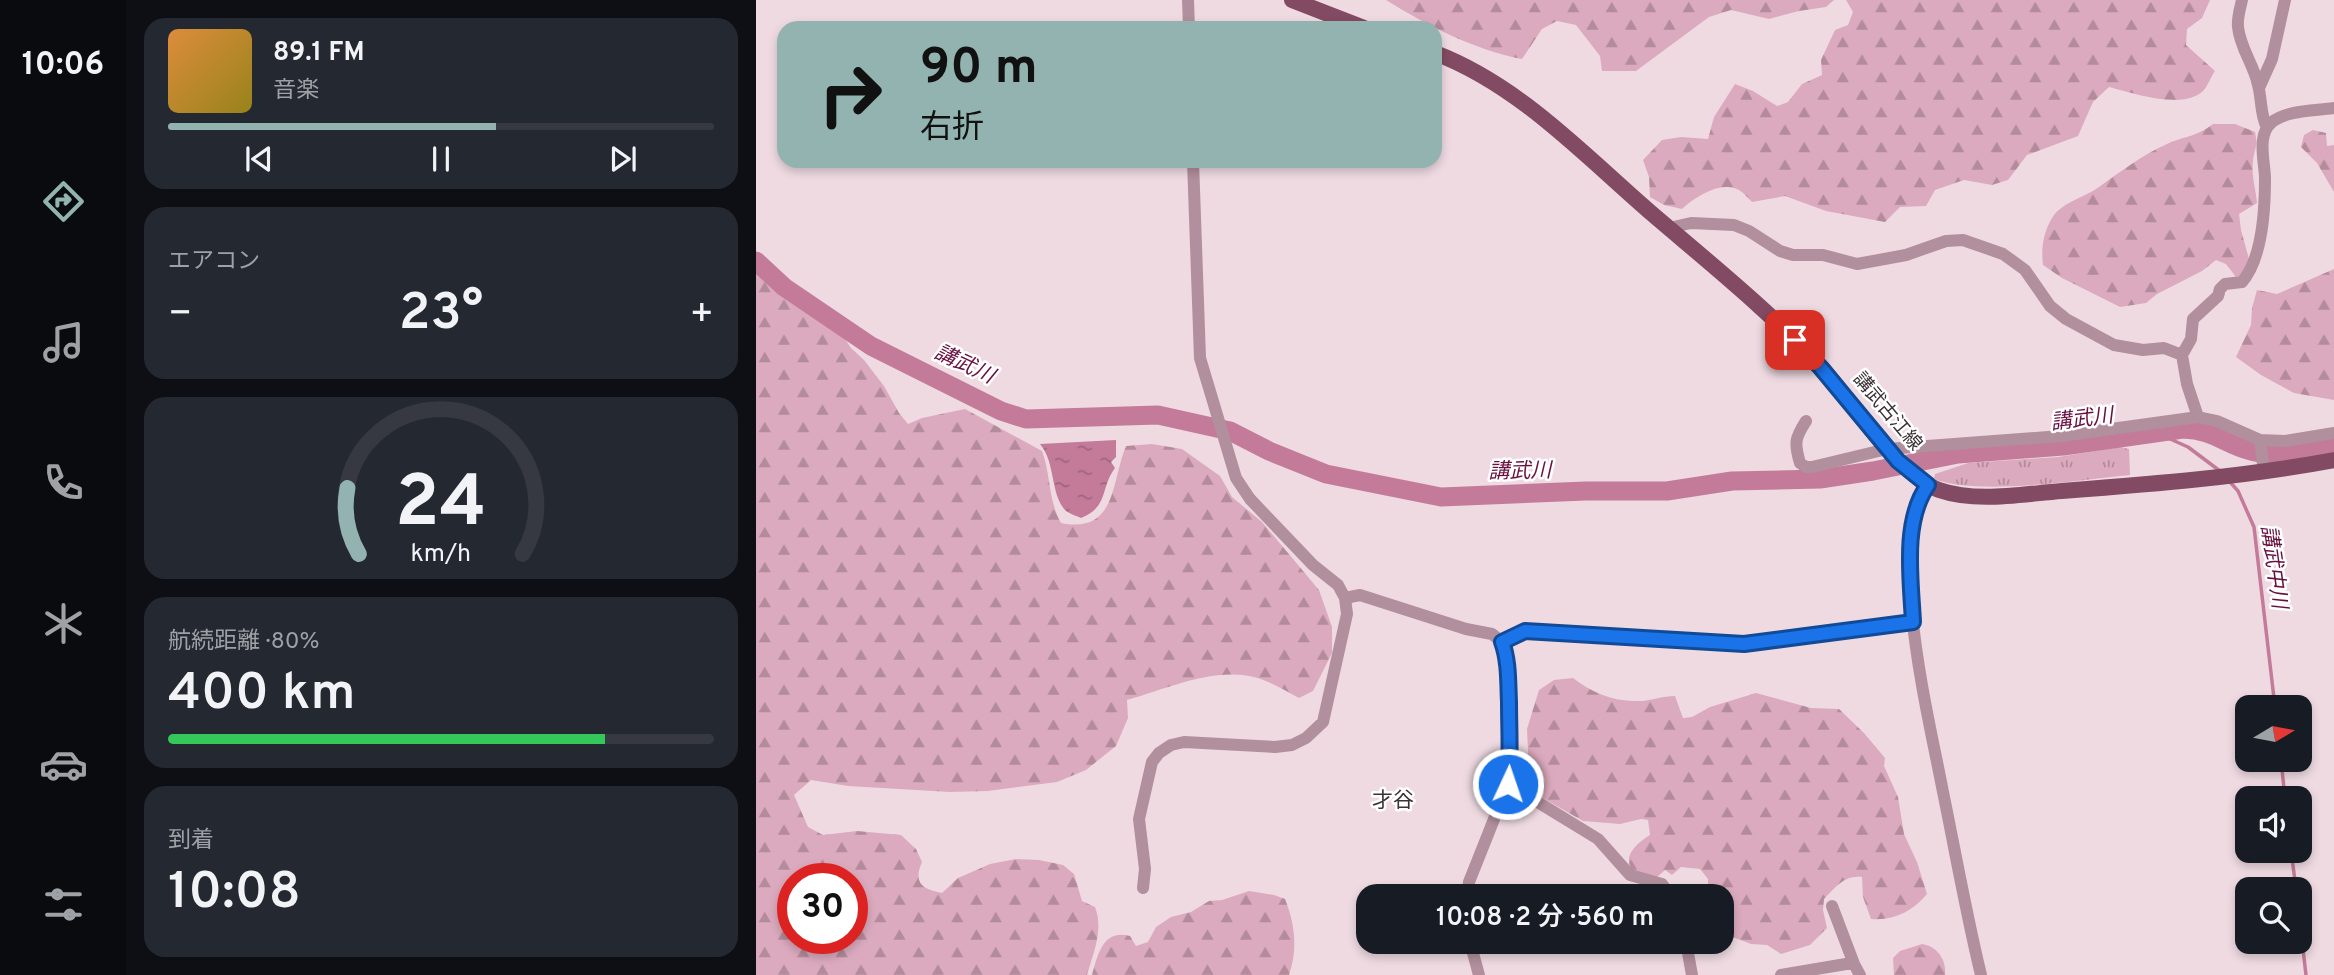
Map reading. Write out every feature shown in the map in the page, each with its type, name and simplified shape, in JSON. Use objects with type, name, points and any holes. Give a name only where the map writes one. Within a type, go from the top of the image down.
[{"type":"main road","points":[[1292,0],[1344,21]]},
{"type":"main road","name":"講武古江線","points":[[1442,56],[1462,63],[1497,83],[1669,228],[1795,340],[1889,451],[1922,482],[1946,492],[1981,496],[2217,478],[2236,476],[2263,466],[2334,460]]},
{"type":"street","points":[[1188,0],[1189,21]]},
{"type":"street","points":[[2242,0],[2237,26],[2259,88],[2261,110],[2267,128]]},
{"type":"street","points":[[2259,88],[2275,49],[2285,0]]},
{"type":"street","points":[[2198,417],[2187,384],[2182,355],[2191,339],[2193,319],[2218,296],[2225,284],[2242,282],[2256,261],[2265,177],[2262,154],[2267,128],[2282,116],[2334,108]]},
{"type":"street","points":[[1143,888],[1145,869],[1139,819],[1152,762],[1165,749],[1184,742],[1275,747],[1292,745],[1306,738],[1323,722],[1347,614],[1345,598],[1338,585],[1313,565],[1242,491],[1236,478],[1199,350],[1193,168]]},
{"type":"street","points":[[1669,228],[1691,223],[1734,225],[1749,230],[1780,251],[1857,264],[1906,255],[1946,241],[1964,240],[2003,254],[2025,270],[2050,306],[2066,320],[2114,345],[2143,350],[2164,348],[2182,355]]},
{"type":"street","points":[[1806,421],[1796,439],[1799,460],[1806,467],[1889,451],[2061,436],[2198,417],[2217,421],[2260,443],[2334,433]]},
{"type":"street","points":[[2260,443],[2263,466]]},
{"type":"street","points":[[1922,482],[1910,545],[1913,622],[1920,673],[1967,917],[1981,975]]},
{"type":"street","points":[[1345,598],[1360,595],[1466,629],[1492,634],[1502,642],[1508,673],[1508,784],[1469,884]]},
{"type":"street","points":[[1502,642],[1525,631],[1744,644],[1913,622]]},
{"type":"street","points":[[1508,784],[1598,839],[1630,875],[1662,884]]},
{"type":"street","points":[[1781,975],[1857,969],[1832,906]]},
{"type":"street","points":[[1473,954],[1479,975]]},
{"type":"street","points":[[1688,954],[1692,975]]},
{"type":"green space","points":[[1386,0],[1834,0],[1826,7],[1769,19],[1731,10],[1709,17],[1636,71],[1602,71],[1600,56],[1576,25],[1557,21],[1542,29],[1522,59],[1487,50],[1452,36],[1442,31],[1442,21],[1418,19]]},
{"type":"green space","points":[[1846,0],[2210,0],[2202,18],[2187,29],[2186,45],[2215,71],[2204,90],[2184,99],[2158,99],[2109,87],[2093,102],[2078,136],[2027,155],[2008,180],[1992,185],[1964,180],[1935,190],[1926,206],[1900,207],[1885,222],[1826,211],[1785,196],[1752,202],[1741,191],[1732,187],[1709,191],[1682,209],[1664,205],[1650,197],[1649,177],[1643,160],[1662,140],[1681,137],[1708,139],[1714,117],[1735,84],[1753,91],[1777,106],[1788,102],[1802,84],[1822,75],[1821,60],[1835,30],[1848,25],[1853,12]]},
{"type":"green space","points":[[2213,124],[2235,124],[2255,132],[2253,172],[2257,203],[2239,214],[2249,259],[2244,275],[2236,277],[2226,264],[2216,260],[2146,303],[2120,307],[2062,278],[2043,265],[2045,235],[2052,218],[2061,208],[2096,189],[2150,153],[2169,143],[2197,134]]},
{"type":"green space","points":[[2313,130],[2326,133],[2327,146],[2334,145],[2334,192],[2317,163],[2301,147],[2304,135]]},
{"type":"green space","points":[[756,268],[792,301],[839,330],[884,386],[908,424],[922,418],[965,409],[1042,451],[1054,505],[1061,523],[1079,524],[1093,521],[1102,513],[1114,489],[1126,446],[1152,444],[1182,449],[1220,476],[1232,497],[1262,522],[1319,590],[1332,627],[1332,653],[1313,691],[1299,698],[1275,685],[1249,676],[1218,675],[1188,681],[1127,700],[1128,718],[1116,746],[1086,770],[1057,782],[988,791],[950,792],[848,786],[811,780],[794,795],[808,827],[823,835],[857,831],[901,835],[916,849],[922,862],[919,869],[921,884],[942,893],[958,878],[990,864],[1016,859],[1063,865],[1074,874],[1082,901],[1095,907],[1097,916],[1097,941],[1087,975],[756,975]]},
{"type":"green space","points":[[2334,269],[2334,400],[2294,393],[2261,375],[2236,357],[2251,325],[2257,290],[2277,294]]},
{"type":"green space","points":[[2120,447],[2129,449],[2130,475],[2002,487],[1953,484],[1934,479],[1935,474],[1968,463],[2058,457]]},
{"type":"green space","points":[[1573,678],[1587,688],[1626,701],[1675,696],[1683,718],[1756,693],[1811,708],[1839,709],[1885,758],[1884,766],[1898,797],[1904,834],[1917,862],[1927,894],[1902,914],[1871,919],[1863,897],[1862,877],[1850,878],[1824,899],[1823,910],[1827,928],[1810,945],[1781,954],[1767,945],[1751,944],[1734,938],[1734,884],[1708,884],[1708,879],[1700,869],[1681,867],[1672,875],[1665,870],[1656,878],[1644,879],[1632,869],[1629,863],[1631,853],[1637,844],[1650,835],[1648,820],[1620,824],[1583,821],[1541,797],[1529,773],[1527,729],[1539,690],[1554,680]]},
{"type":"green space","points":[[1249,891],[1285,899],[1294,937],[1294,956],[1289,975],[1092,975],[1103,945],[1114,936],[1130,936],[1136,946],[1148,942],[1156,927],[1171,917],[1191,912],[1209,901],[1222,900]]},
{"type":"green space","points":[[1922,944],[1940,955],[1945,975],[1894,975],[1893,958],[1900,951]]},
{"type":"water","points":[[1116,440],[1116,457],[1111,462],[1115,468],[1100,503],[1090,514],[1081,518],[1066,511],[1057,496],[1049,460],[1040,444]]},
{"type":"waterway","name":"講武川","points":[[756,261],[784,287],[871,346],[1001,411],[1026,419],[1158,415],[1230,431],[1269,451],[1326,474],[1441,497],[1586,491],[1667,491],[1732,481],[1820,479],[1958,454],[2063,446],[2183,429],[2203,432],[2261,453],[2292,452],[2334,445]]},
{"type":"waterway","name":"講武中川","points":[[2159,434],[2188,447],[2220,471]]},
{"type":"waterway","name":"講武中川","points":[[2230,482],[2238,491],[2254,527],[2274,695]]},
{"type":"waterway","name":"講武中川","points":[[2282,772],[2284,786]]},
{"type":"waterway","name":"講武中川","points":[[2293,863],[2294,877]]},
{"type":"waterway","name":"講武中川","points":[[2304,954],[2306,975]]},
{"type":"district","name":"才谷","points":[[1393,801]]},
{"type":"route","points":[[1508,784],[1508,673],[1502,642],[1525,631],[1744,644],[1913,622],[1910,545],[1920,496],[1928,485],[1898,461],[1795,340]]}]
